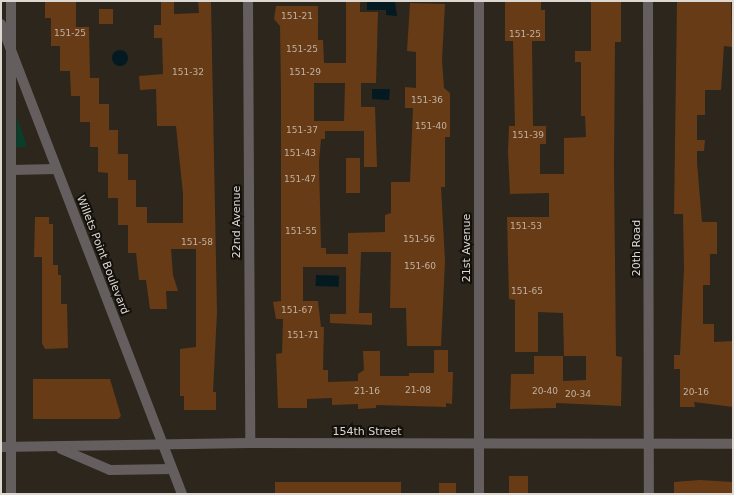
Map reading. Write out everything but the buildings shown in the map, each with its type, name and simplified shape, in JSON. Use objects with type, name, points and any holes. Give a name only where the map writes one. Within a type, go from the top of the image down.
[{"type":"street","points":[[11,1],[11,170],[6,447],[11,494]]},
{"type":"street","name":"22nd Avenue","points":[[248,1],[250,443]]},
{"type":"street","name":"21st Avenue","points":[[479,1],[480,494]]},
{"type":"street","name":"20th Road","points":[[648,1],[649,494]]},
{"type":"street","name":"Willets Point Boulevard","points":[[1,24],[182,494]]},
{"type":"street","points":[[11,170],[56,169]]},
{"type":"street","name":"154th Street","points":[[6,447],[164,447],[250,443],[479,445],[733,444]]},
{"type":"street","points":[[56,447],[110,470],[172,469]]},
{"type":"green space","points":[[17,117],[27,147],[16,147]]},
{"type":"water","points":[[367,2],[395,2],[397,16],[386,15],[386,10],[367,10]]},
{"type":"water","points":[[120,50],[126,52],[128,58],[126,64],[120,66],[114,64],[112,58],[114,52]]},
{"type":"water","points":[[372,89],[390,89],[389,100],[372,99]]},
{"type":"water","points":[[316,275],[339,276],[339,287],[316,286]]}]
